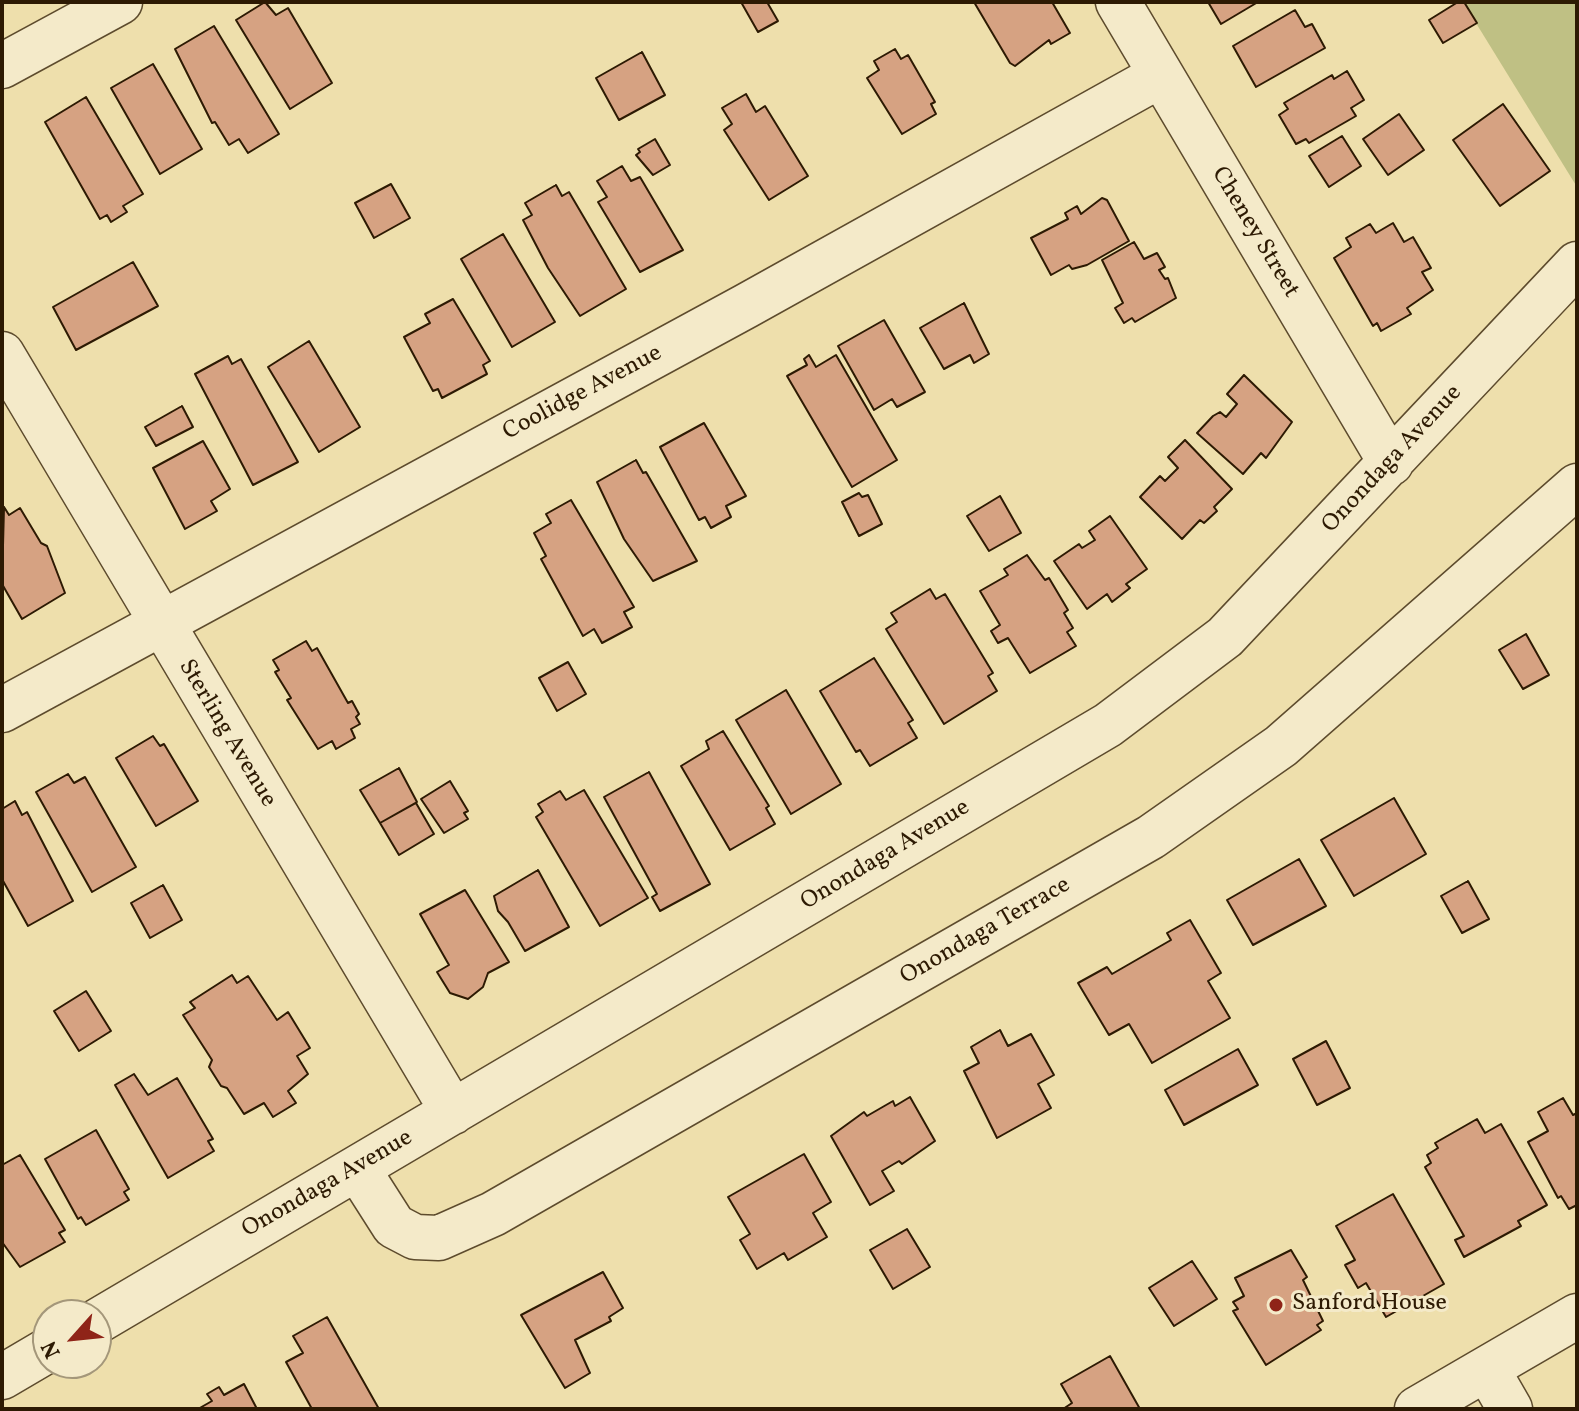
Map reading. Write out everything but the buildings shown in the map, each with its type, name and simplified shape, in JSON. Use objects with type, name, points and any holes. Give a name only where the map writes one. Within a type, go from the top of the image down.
[{"type":"street","points":[[2,66],[120,2]]},
{"type":"street","name":"Cheney Street","points":[[1118,2],[1391,463]]},
{"type":"street","name":"Coolidge Avenue","points":[[2,710],[746,306],[1161,75]]},
{"type":"street","name":"Onondaga Avenue","points":[[112,1313],[1108,725],[1225,637],[1577,264]]},
{"type":"street","name":"Sterling Avenue","points":[[2,354],[159,623],[453,1112]]},
{"type":"street","name":"Onondaga Terrace","points":[[357,1168],[394,1226],[415,1237],[439,1238],[493,1214],[1151,837],[1281,746],[1577,486]]},
{"type":"street","points":[[1417,1409],[1577,1316]]},
{"type":"street","points":[[2,1377],[32,1359]]},
{"type":"street","points":[[1487,1369],[1510,1409]]},
{"type":"green space","points":[[1463,2],[1577,2],[1577,187]]},
{"type":"place","name":"Sanford House","points":[[1276,1305]]}]
